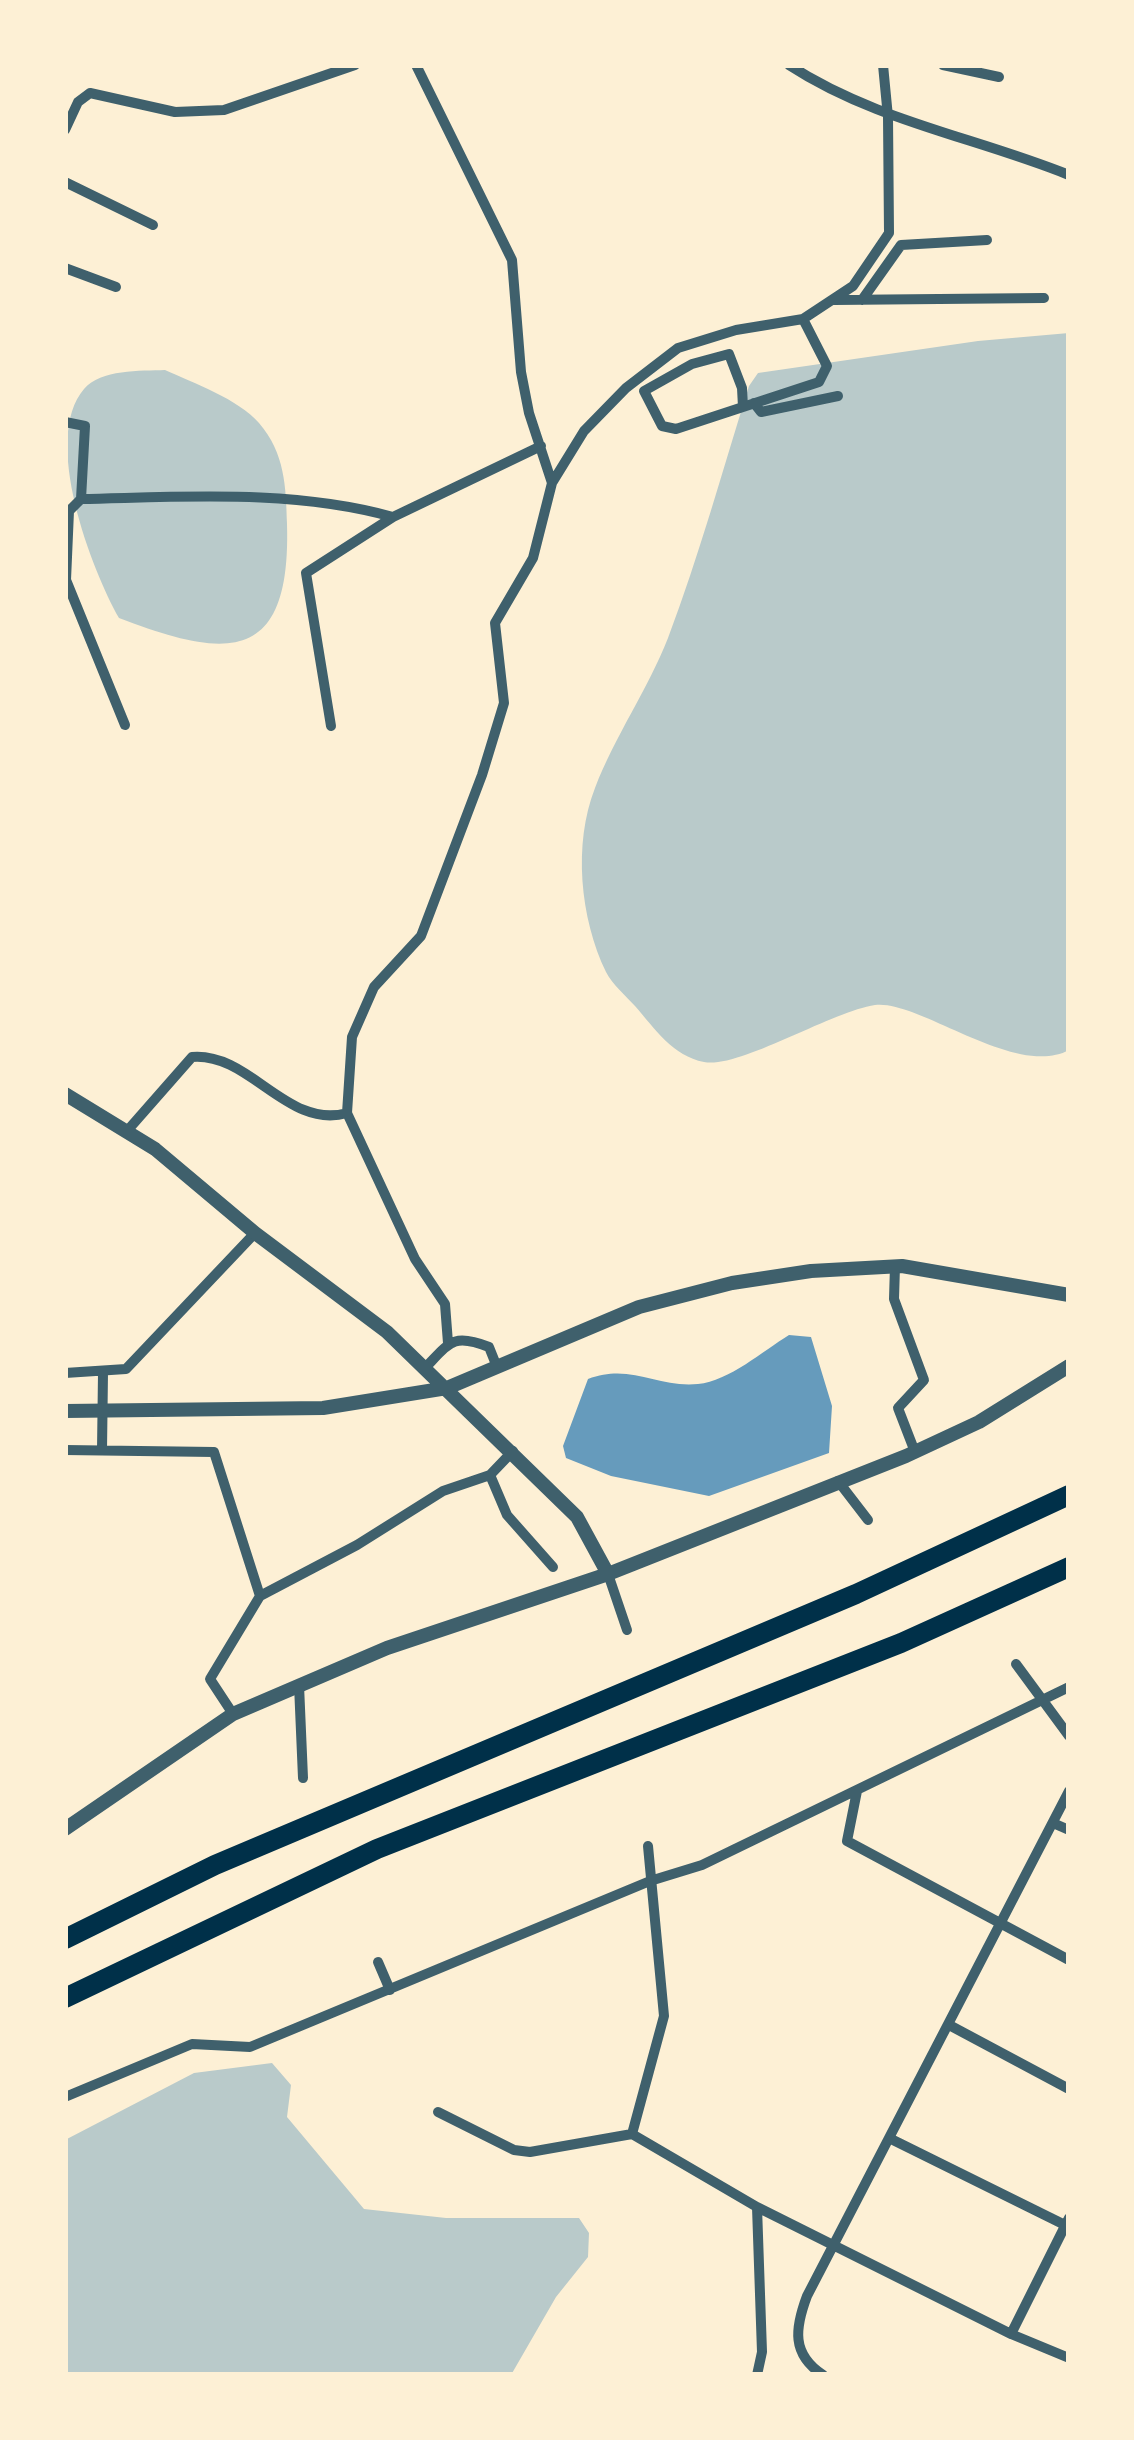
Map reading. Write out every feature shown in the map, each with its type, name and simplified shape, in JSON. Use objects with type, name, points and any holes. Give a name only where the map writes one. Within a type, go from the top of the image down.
[{"type":"highway","points":[[65,1939],[215,1865],[820,1610],[1069,1494]]},
{"type":"highway","points":[[65,1999],[377,1849],[901,1644],[1069,1567]]},
{"type":"street","points":[[65,130],[78,102],[90,93],[175,112],[224,110],[355,65]]},
{"type":"street","points":[[416,65],[512,260],[521,372],[529,413],[552,483]]},
{"type":"street","points":[[789,65],[888,116],[1022,156],[1069,175]]},
{"type":"street","points":[[448,1343],[444,1304],[415,1259],[347,1113],[352,1036],[374,987],[421,936],[482,774],[504,704],[495,623],[534,558],[552,483],[584,430],[626,388],[678,348],[736,330],[804,318],[853,286],[889,232],[888,116],[883,65]]},
{"type":"street","points":[[942,65],[999,77]]},
{"type":"street","points":[[65,182],[152,225]]},
{"type":"street","points":[[862,300],[901,245],[987,240]]},
{"type":"street","points":[[65,268],[116,286]]},
{"type":"street","points":[[832,300],[1044,298]]},
{"type":"street","points":[[804,318],[827,366],[819,382],[749,405],[676,429],[662,426],[644,392],[692,364],[729,354],[749,405],[761,412],[838,396]]},
{"type":"street","points":[[65,422],[85,426],[81,500]]},
{"type":"street","points":[[331,726],[306,573],[392,516],[542,446]]},
{"type":"street","points":[[124,725],[66,580],[69,511],[81,500],[219,496],[354,506],[392,516]]},
{"type":"street","points":[[127,1131],[192,1056],[223,1059],[302,1110],[330,1118],[347,1113]]},
{"type":"street","points":[[65,1094],[155,1148],[255,1233],[388,1332],[447,1388],[577,1516],[608,1574],[627,1630]]},
{"type":"street","points":[[65,1373],[126,1369],[255,1233]]},
{"type":"street","points":[[895,1266],[894,1299],[924,1380],[898,1408],[915,1452]]},
{"type":"street","points":[[65,1411],[323,1408],[447,1388],[639,1307],[732,1283],[811,1271],[895,1266],[1069,1295]]},
{"type":"street","points":[[425,1368],[448,1343],[466,1338],[489,1347],[498,1367]]},
{"type":"street","points":[[65,1829],[234,1714],[387,1648],[608,1574],[915,1452],[979,1422],[1069,1366]]},
{"type":"street","points":[[102,1450],[103,1373]]},
{"type":"street","points":[[65,1450],[214,1452],[260,1596]]},
{"type":"street","points":[[234,1714],[210,1679],[260,1596],[358,1544],[443,1491],[490,1476],[513,1451]]},
{"type":"street","points":[[490,1476],[507,1515],[553,1567]]},
{"type":"street","points":[[838,1481],[868,1520]]},
{"type":"street","points":[[1016,1664],[1069,1736]]},
{"type":"street","points":[[300,1684],[303,1778]]},
{"type":"street","points":[[65,2098],[192,2044],[250,2048],[650,1881],[702,1864],[1069,1687]]},
{"type":"street","points":[[856,1791],[847,1841],[1069,1960]]},
{"type":"street","points":[[823,2375],[801,2354],[797,2323],[833,2242],[950,2026],[1069,1791]]},
{"type":"street","points":[[1053,1823],[1069,1830]]},
{"type":"street","points":[[632,2134],[664,2016],[648,1846]]},
{"type":"street","points":[[378,1962],[390,1990]]},
{"type":"street","points":[[950,2026],[1069,2089]]},
{"type":"street","points":[[438,2112],[514,2150],[530,2152],[632,2134],[757,2207],[1010,2334],[1069,2358]]},
{"type":"street","points":[[889,2138],[1068,2224],[1010,2334]]},
{"type":"street","points":[[757,2207],[762,2352],[758,2375]]},
{"type":"shaded area","points":[[1069,333],[1069,1050],[1047,1056],[1022,1054],[894,1006],[875,1005],[720,1062],[704,1062],[683,1054],[657,1032],[606,972],[585,905],[584,833],[603,769],[668,638],[749,386],[758,373],[978,341]]},
{"type":"shaded area","points":[[165,370],[240,406],[268,434],[279,458],[286,497],[285,570],[278,604],[264,626],[245,639],[221,644],[192,641],[119,618],[85,538],[69,471],[72,411],[84,389],[100,378],[121,372]]},
{"type":"shaded area","points":[[272,2063],[291,2085],[287,2117],[364,2209],[446,2218],[579,2218],[589,2233],[588,2257],[556,2297],[511,2375],[65,2375],[65,2140],[194,2073]]},
{"type":"water","points":[[789,1335],[811,1337],[832,1406],[829,1453],[709,1496],[611,1476],[566,1458],[563,1446],[588,1379],[618,1374],[670,1383],[710,1382]]}]
